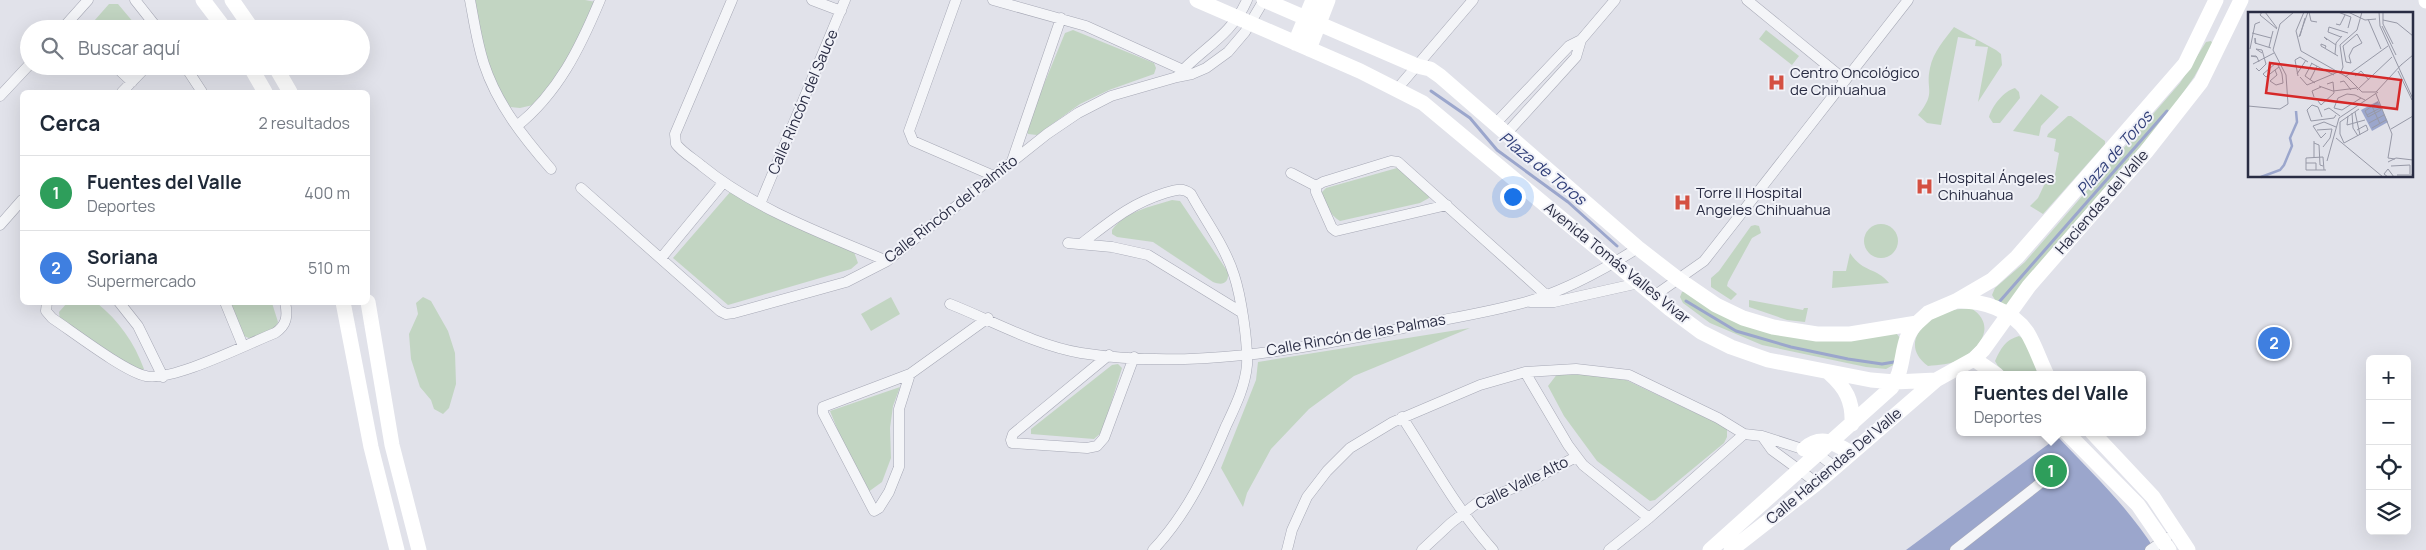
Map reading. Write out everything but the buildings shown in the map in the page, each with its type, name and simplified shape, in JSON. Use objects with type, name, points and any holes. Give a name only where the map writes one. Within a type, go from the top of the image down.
[{"type":"main road","points":[[203,0],[218,20]]},
{"type":"main road","points":[[232,0],[246,20]]},
{"type":"main road","name":"Avenida Tomás Valles Vivar","points":[[1196,0],[1302,46],[1424,103],[1614,263],[1701,332],[1731,347],[1768,360],[1829,373],[1895,382],[1936,380]]},
{"type":"main road","name":"Avenida Tomás Valles Vivar","points":[[1264,0],[1430,70],[1440,76],[1638,248],[1678,279],[1736,315],[1798,332],[1850,334],[1917,323],[1936,309]]},
{"type":"main road","points":[[1312,21],[1313,0]]},
{"type":"main road","points":[[1302,46],[1312,21],[1328,0]]},
{"type":"main road","name":"Haciendas del Valle","points":[[1936,309],[1956,301],[1992,280],[2017,257],[2185,64],[2216,0]]},
{"type":"main road","name":"Haciendas del Valle","points":[[1936,380],[1974,359],[1983,350],[2007,314],[2062,247],[2146,152],[2201,82],[2241,0]]},
{"type":"main road","points":[[255,75],[264,90]]},
{"type":"main road","points":[[280,75],[289,90]]},
{"type":"main road","points":[[1956,301],[1977,302],[2007,314],[2020,324],[2027,333],[2045,371]]},
{"type":"main road","points":[[344,305],[371,447],[397,550]]},
{"type":"main road","points":[[369,305],[392,445],[420,550]]},
{"type":"main road","points":[[1895,382],[1901,366],[1906,338],[1917,323]]},
{"type":"main road","points":[[1974,359],[1991,371]]},
{"type":"main road","points":[[1829,373],[1847,392],[1851,403],[1852,424]]},
{"type":"main road","name":"Calle Haciendas Del Valle","points":[[1731,550],[1817,483],[1936,380]]},
{"type":"main road","name":"Calle Haciendas Del Valle","points":[[1710,550],[1811,451],[1832,441],[1895,382]]},
{"type":"main road","points":[[2070,436],[2138,506],[2166,545]]},
{"type":"main road","points":[[2096,436],[2153,497],[2188,550]]},
{"type":"main road","points":[[1832,441],[1851,453]]},
{"type":"main road","points":[[371,447],[392,445]]},
{"type":"street","points":[[73,20],[88,0]]},
{"type":"street","points":[[134,0],[151,20]]},
{"type":"street","points":[[470,0],[480,49],[491,82],[517,126],[551,169]]},
{"type":"street","points":[[517,126],[541,104],[574,59],[600,0]]},
{"type":"street","points":[[732,0],[674,137],[678,147],[723,183],[760,204],[790,220],[887,261]]},
{"type":"street","points":[[812,0],[841,11]]},
{"type":"street","name":"Calle Rincón del Sauce","points":[[760,204],[845,0]]},
{"type":"street","points":[[956,0],[909,134],[912,141],[994,176]]},
{"type":"street","points":[[993,0],[1061,18],[1114,37],[1184,74]]},
{"type":"street","name":"Calle Rincón del Palmito","points":[[1184,74],[1217,42],[1237,17],[1247,0]]},
{"type":"street","name":"Calle Rincón del Palmito","points":[[581,188],[726,314],[846,282],[887,261],[1062,123],[1096,103],[1129,90],[1206,68],[1228,52],[1252,24],[1264,0]]},
{"type":"street","points":[[1397,89],[1473,0]]},
{"type":"street","points":[[1501,129],[1576,57],[1582,40],[1615,0]]},
{"type":"street","points":[[1747,0],[1845,80]]},
{"type":"street","points":[[1654,296],[1704,261],[1908,0]]},
{"type":"street","points":[[1012,161],[1061,18]]},
{"type":"street","points":[[1501,129],[1569,46],[1582,40]]},
{"type":"street","points":[[1217,42],[1228,52]]},
{"type":"street","points":[[0,96],[20,74]]},
{"type":"street","points":[[124,75],[132,82]]},
{"type":"street","points":[[124,90],[139,75]]},
{"type":"street","points":[[191,75],[201,90]]},
{"type":"street","points":[[1316,186],[1323,182],[1395,161],[1401,163],[1554,302]]},
{"type":"street","points":[[1291,172],[1316,186]]},
{"type":"street","points":[[662,257],[723,183]]},
{"type":"street","points":[[1316,186],[1316,192],[1332,228],[1336,231],[1447,205]]},
{"type":"street","points":[[1082,243],[1128,208],[1141,201],[1176,190],[1184,190],[1191,194],[1229,263],[1237,286],[1246,354],[1246,366],[1240,394],[1209,468],[1173,528],[1153,550]]},
{"type":"street","points":[[1,223],[20,202]]},
{"type":"street","points":[[1068,243],[1082,243],[1148,255],[1241,312]]},
{"type":"street","name":"Calle Rincón de las Palmas","points":[[950,304],[988,318],[1044,343],[1082,353],[1183,359],[1246,354],[1322,344],[1526,302],[1587,277],[1638,248]]},
{"type":"street","points":[[1587,277],[1592,293]]},
{"type":"street","points":[[1526,302],[1554,302],[1639,283]]},
{"type":"street","points":[[46,305],[46,311],[52,318],[134,372],[147,377],[163,377],[281,329],[287,318],[285,305]]},
{"type":"street","points":[[121,305],[138,326],[163,377]]},
{"type":"street","points":[[226,305],[243,346]]},
{"type":"street","points":[[910,374],[898,414],[899,467],[889,492],[879,508],[874,511],[822,410],[826,404],[910,374],[988,318]]},
{"type":"street","points":[[1109,355],[1013,434],[1012,443],[1087,448],[1097,446],[1104,438],[1134,357]]},
{"type":"street","points":[[1287,550],[1299,512],[1316,484],[1326,471],[1350,448],[1402,418],[1480,385],[1525,372],[1576,369],[1629,374],[1718,418],[1744,434],[1762,436],[1811,451],[1835,467]]},
{"type":"street","points":[[1525,372],[1576,457],[1592,473],[1649,518]]},
{"type":"street","points":[[1402,418],[1462,514],[1494,550]]},
{"type":"street","points":[[1609,550],[1649,518],[1744,434]]},
{"type":"street","points":[[1762,436],[1772,450],[1817,483]]},
{"type":"street","name":"Calle Valle Alto","points":[[1422,550],[1477,503],[1528,482],[1576,457]]},
{"type":"street","points":[[1955,550],[1966,547],[2057,470]]},
{"type":"street","points":[[2150,550],[2166,545],[2176,531]]},
{"type":"green space","points":[[471,0],[585,0],[596,2],[585,37],[545,92],[533,105],[520,108],[510,107],[491,75]]},
{"type":"green space","points":[[109,4],[118,4],[131,20],[95,20]]},
{"type":"green space","points":[[1954,27],[1996,50],[2001,54],[2002,65],[1978,102],[1988,47],[1975,46],[1976,40],[1958,37],[1941,125],[1927,123],[1918,115],[1929,96],[1929,76],[1932,62],[1940,46]]},
{"type":"green space","points":[[1073,30],[1154,63],[1156,68],[1154,74],[1109,90],[1080,104],[1037,135],[1028,134],[1026,128],[1065,33]]},
{"type":"green space","points":[[1766,30],[1799,56],[1792,65],[1759,39]]},
{"type":"green space","points":[[2211,41],[2213,44],[2194,77],[2167,116],[2056,244],[2015,298],[2008,305],[1997,303],[1992,295],[1995,288],[2025,262],[2180,83],[2206,42]]},
{"type":"green space","points":[[2015,88],[2019,92],[2020,98],[2000,123],[1993,123],[1989,117],[1993,108],[2003,96]]},
{"type":"green space","points":[[2041,94],[2059,107],[2041,126],[2039,136],[2013,131]]},
{"type":"green space","points":[[2068,116],[2071,116],[2105,141],[2105,144],[2043,214],[2030,206],[2038,198],[2046,181],[2054,180],[2059,153],[2054,151],[2056,139],[2047,137]]},
{"type":"green space","points":[[1397,168],[1428,192],[1429,198],[1420,203],[1340,221],[1333,216],[1325,204],[1322,192],[1326,188]]},
{"type":"green space","points":[[731,191],[854,252],[858,263],[851,269],[728,305],[673,258]]},
{"type":"green space","points":[[1172,200],[1180,201],[1228,272],[1225,283],[1213,282],[1153,242],[1117,237],[1112,234],[1112,230],[1131,214]]},
{"type":"green space","points":[[1881,224],[1893,229],[1898,241],[1893,253],[1881,258],[1869,253],[1864,241],[1869,229]]},
{"type":"green space","points":[[1751,226],[1759,226],[1761,233],[1752,238],[1728,282],[1727,286],[1737,294],[1731,300],[1711,287],[1711,278],[1719,271]]},
{"type":"green space","points":[[1850,253],[1860,264],[1879,274],[1889,283],[1832,288],[1833,271],[1846,271]]},
{"type":"green space","points":[[1687,290],[1773,329],[1896,333],[1901,339],[1895,364],[1886,369],[1866,367],[1762,345],[1710,323],[1683,303],[1680,297],[1682,292]]},
{"type":"green space","points":[[423,297],[431,301],[448,331],[455,353],[456,384],[449,408],[443,414],[434,409],[431,400],[420,387],[411,359],[409,334],[418,314],[416,303]]},
{"type":"green space","points":[[891,297],[900,314],[871,331],[861,314]]},
{"type":"green space","points":[[1749,300],[1803,310],[1808,308],[1805,322],[1787,320],[1749,307]]},
{"type":"green space","points":[[65,305],[99,305],[125,333],[136,350],[144,369],[140,372],[60,320],[59,312]]},
{"type":"green space","points":[[232,305],[273,305],[278,322],[274,330],[251,339],[244,336]]},
{"type":"green space","points":[[1971,308],[1979,315],[1983,322],[1983,336],[1979,343],[1959,360],[1928,366],[1920,359],[1916,351],[1915,344],[1921,329],[1934,317],[1943,313]]},
{"type":"green space","points":[[1470,328],[1354,376],[1309,409],[1271,449],[1247,493],[1243,507],[1221,468],[1256,380],[1258,362]]},
{"type":"green space","points":[[2019,336],[2027,341],[2037,371],[2003,371],[1999,367],[1995,361],[2004,345]]},
{"type":"green space","points":[[1118,364],[1122,368],[1102,432],[1094,439],[1031,434],[1031,429],[1112,365]]},
{"type":"green space","points":[[1579,372],[1626,380],[1723,426],[1727,429],[1727,437],[1724,443],[1655,500],[1650,501],[1597,461],[1564,416],[1548,386],[1558,373]]},
{"type":"green space","points":[[900,387],[893,406],[890,428],[891,458],[882,482],[864,495],[830,411]]},
{"type":"water","points":[[2058,437],[2122,505],[2155,550],[1906,550]]},
{"type":"waterway","name":"Plaza de Toros","points":[[1431,91],[1470,118],[1497,150],[1568,202],[1617,246]]},
{"type":"waterway","name":"Plaza de Toros","points":[[2000,301],[2167,111]]},
{"type":"waterway","name":"Plaza de Toros","points":[[1686,301],[1736,331],[1791,347],[1848,359],[1882,364],[1894,362]]},
{"type":"place","name":"Centro Oncológico de Chihuahua","points":[[1776,82]]},
{"type":"place","name":"Hospital Ángeles Chihuahua","points":[[1924,187]]},
{"type":"place","name":"Torre II Hospital Angeles Chihuahua","points":[[1682,202]]},
{"type":"place","name":"Soriana","points":[[2274,343]]},
{"type":"place","name":"Fuentes del Valle","points":[[2051,471]]}]
